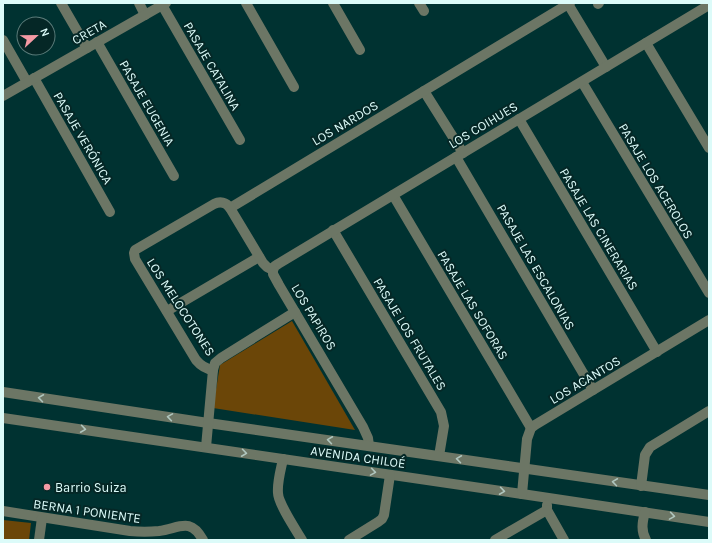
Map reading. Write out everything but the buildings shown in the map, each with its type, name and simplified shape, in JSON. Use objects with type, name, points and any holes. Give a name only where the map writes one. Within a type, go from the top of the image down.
[{"type":"street","points":[[61,3],[87,48]]},
{"type":"street","points":[[139,3],[145,15]]},
{"type":"street","points":[[246,3],[294,87]]},
{"type":"street","points":[[333,3],[360,50]]},
{"type":"street","name":"CRETA","points":[[3,96],[164,4]]},
{"type":"street","name":"PASAJE CATALINA","points":[[164,4],[240,140]]},
{"type":"street","points":[[569,4],[606,67]]},
{"type":"street","name":"LOS NARDOS","points":[[230,208],[569,4]]},
{"type":"street","name":"LOS COIHUES","points":[[273,270],[278,264],[333,230],[709,5]]},
{"type":"street","name":"PASAJE VERÓNICA","points":[[3,40],[31,80],[110,212]]},
{"type":"street","name":"PASAJE EUGENIA","points":[[97,42],[174,176]]},
{"type":"street","points":[[646,43],[709,148]]},
{"type":"street","name":"PASAJE LOS ACEROLOS","points":[[582,82],[709,293]]},
{"type":"street","name":"PASAJE LAS ESCALONIAS","points":[[424,91],[593,390]]},
{"type":"street","name":"PASAJE LAS CINERARIAS","points":[[519,119],[657,352]]},
{"type":"street","name":"PASAJE LAS SOFORAS","points":[[393,195],[531,428]]},
{"type":"street","name":"LOS MELOCOTONES","points":[[213,370],[200,364],[135,259],[134,253],[138,248],[218,202],[225,203],[230,208]]},
{"type":"street","name":"LOS PAPIROS","points":[[230,208],[259,257],[267,267],[273,270],[273,274],[363,427],[368,438],[369,446]]},
{"type":"street","name":"PASAJE LOS FRUTALES","points":[[333,230],[441,412],[444,426],[439,456]]},
{"type":"street","points":[[167,311],[259,257]]},
{"type":"street","points":[[206,447],[213,370],[218,360],[295,312]]},
{"type":"street","name":"LOS ACANTOS","points":[[531,428],[709,320]]},
{"type":"street","name":"AVENIDA CHILOÉ","points":[[3,392],[709,496]]},
{"type":"street","points":[[641,486],[645,455],[650,447],[709,411]]},
{"type":"street","name":"AVENIDA CHILOÉ","points":[[3,418],[709,522]]},
{"type":"street","points":[[522,494],[527,439],[531,428]]},
{"type":"street","points":[[282,459],[278,494],[280,502],[302,540]]},
{"type":"street","points":[[349,540],[382,519],[384,515],[390,475]]},
{"type":"street","points":[[548,498],[547,510],[564,540]]},
{"type":"street","points":[[495,540],[547,510]]},
{"type":"street","name":"BERNA 1 PONIENTE","points":[[3,511],[130,536],[143,532],[157,531],[182,525],[192,527],[199,533],[203,540]]},
{"type":"street","points":[[644,512],[642,527],[643,535],[646,540]]},
{"type":"street","points":[[39,540],[42,518]]},
{"type":"shaded area","points":[[292,321],[355,430],[213,408],[220,365]]},
{"type":"shaded area","points":[[3,520],[31,523],[29,540],[3,540]]},
{"type":"place","name":"Barrio Suiza","points":[[47,487]]}]
